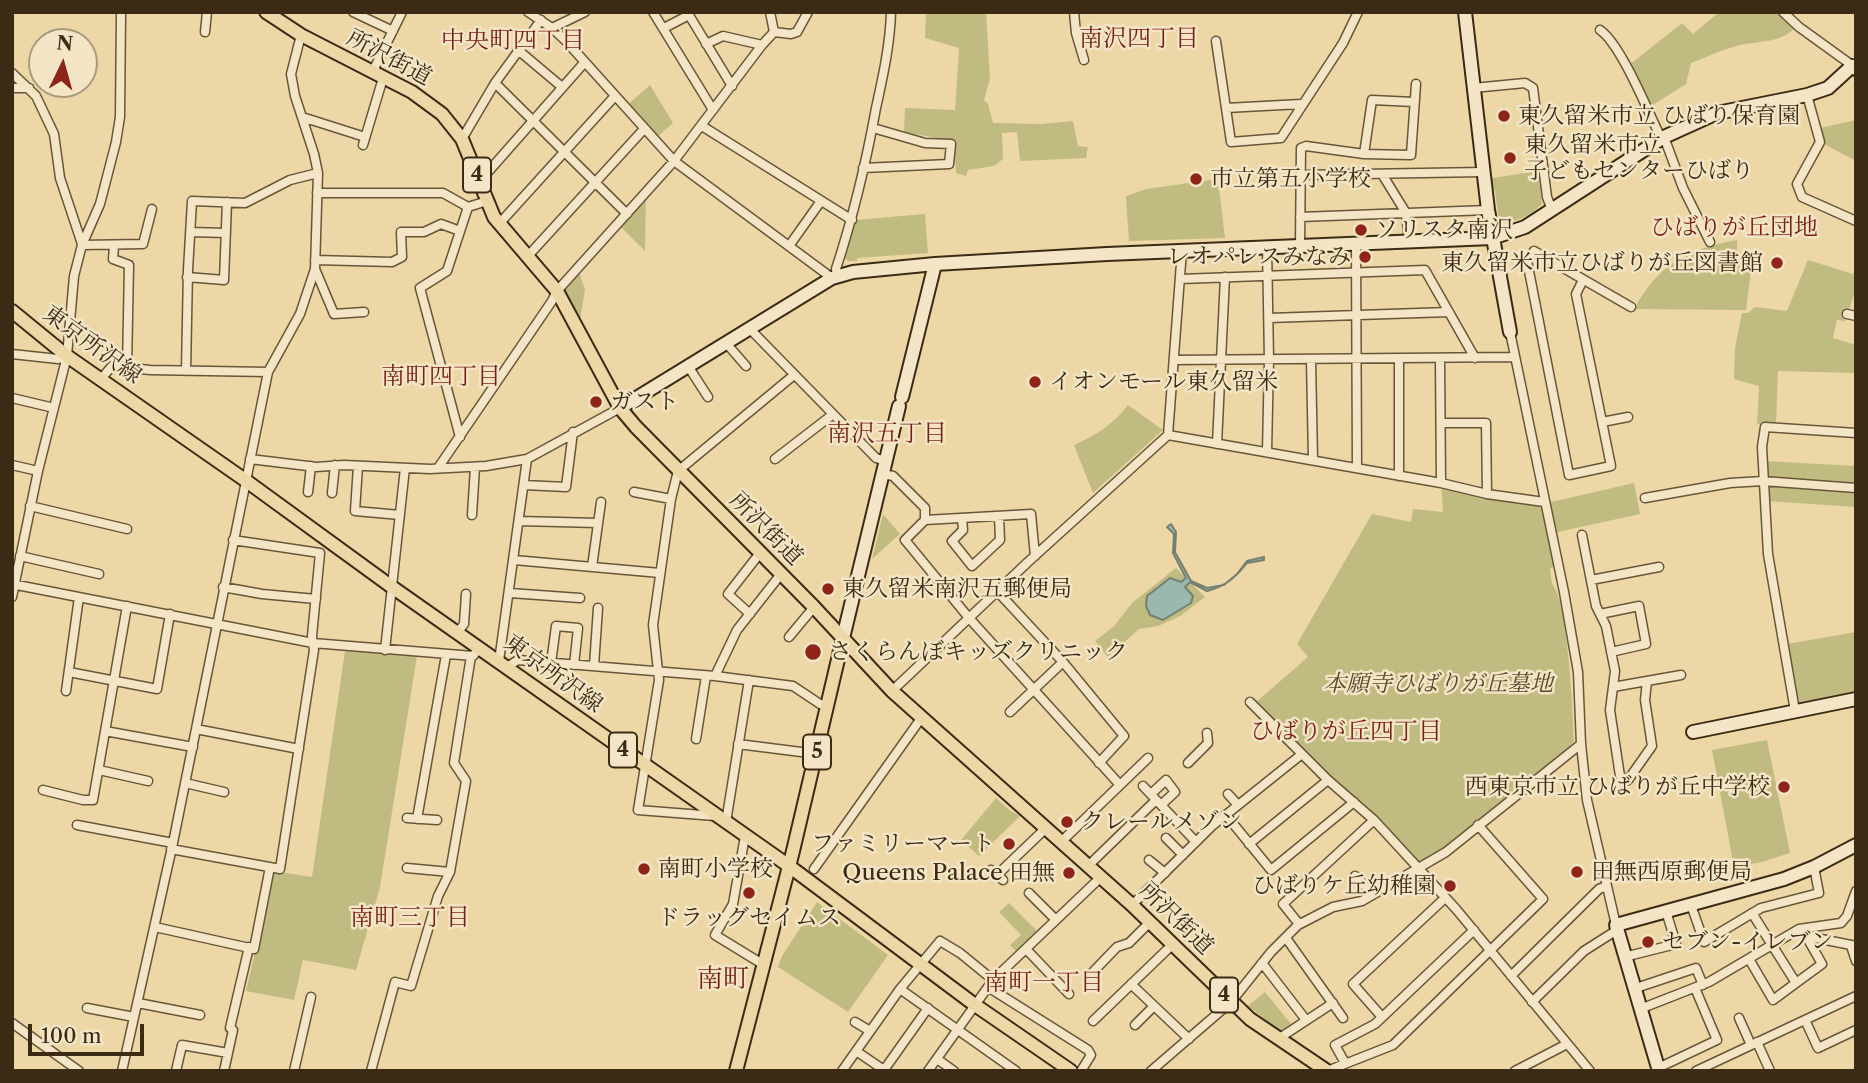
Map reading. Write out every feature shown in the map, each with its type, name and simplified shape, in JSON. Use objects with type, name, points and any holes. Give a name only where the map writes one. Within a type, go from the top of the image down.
[{"type":"main road","name":"所沢街道","points":[[265,12],[301,35],[429,103],[442,114],[462,139],[486,201],[499,224],[557,290],[620,408],[678,471],[814,607],[892,691],[1132,905],[1231,1003],[1278,1039],[1327,1071]]},
{"type":"main road","name":"東京所沢線","points":[[12,311],[66,356],[458,632],[475,652],[503,664],[789,866],[975,1005],[1070,1071]]},
{"type":"main road","name":"5","points":[[736,1071],[817,754],[843,638]]},
{"type":"street","points":[[12,597],[30,506],[66,356],[74,276],[82,245],[100,204],[116,142],[120,117],[121,12]]},
{"type":"street","points":[[205,32],[208,12]]},
{"type":"street","points":[[353,12],[393,31]]},
{"type":"street","points":[[302,117],[364,141],[378,75],[402,12]]},
{"type":"street","points":[[528,12],[552,28],[674,162],[834,276]]},
{"type":"street","points":[[552,28],[585,12]]},
{"type":"street","points":[[653,12],[713,110]]},
{"type":"street","points":[[770,12],[774,32]]},
{"type":"street","points":[[774,32],[797,32],[808,12]]},
{"type":"street","points":[[834,276],[852,220],[873,128],[888,52],[891,12]]},
{"type":"street","points":[[1074,12],[1076,33],[1084,60]]},
{"type":"street","points":[[1216,41],[1231,142],[1280,138],[1343,43],[1358,12]]},
{"type":"street","points":[[1465,12],[1492,239],[1578,672],[1587,800],[1624,957],[1633,989],[1658,1070],[1717,1040],[1699,987],[1696,968],[1633,989]]},
{"type":"street","points":[[250,459],[311,466],[438,468],[475,467],[527,459],[620,408],[834,276],[934,264],[1182,250],[1492,239],[1518,230],[1552,210],[1662,138],[1717,113],[1807,95],[1835,84],[1854,67],[1783,12]]},
{"type":"street","points":[[664,28],[689,15],[732,86]]},
{"type":"street","points":[[462,139],[495,83],[541,20]]},
{"type":"street","points":[[1600,30],[1606,34],[1622,59],[1710,242]]},
{"type":"street","points":[[438,468],[552,302],[557,290],[674,162],[774,32]]},
{"type":"street","points":[[122,1071],[193,747],[268,372],[300,314],[315,264],[318,173],[291,74],[301,35]]},
{"type":"street","points":[[706,44],[723,36],[762,45]]},
{"type":"street","points":[[518,50],[562,87]]},
{"type":"street","points":[[480,181],[584,63]]},
{"type":"street","points":[[12,72],[28,87]]},
{"type":"street","points":[[495,83],[627,214]]},
{"type":"street","points":[[1473,88],[1525,83],[1533,88],[1547,197],[1552,210]]},
{"type":"street","points":[[1300,246],[1301,148],[1306,146],[1364,154],[1410,155],[1416,84]]},
{"type":"street","points":[[1807,95],[1820,142],[1797,184],[1802,197],[1856,221]]},
{"type":"street","points":[[499,224],[614,96]]},
{"type":"street","points":[[37,98],[54,134],[60,178],[82,245]]},
{"type":"street","points":[[1364,154],[1372,100],[1414,102]]},
{"type":"street","points":[[1226,108],[1301,104]]},
{"type":"street","points":[[702,126],[852,220]]},
{"type":"street","points":[[863,168],[949,164],[951,144],[925,143],[873,128]]},
{"type":"street","points":[[527,257],[644,129]]},
{"type":"street","points":[[1301,175],[1483,172]]},
{"type":"street","points":[[186,371],[187,277],[192,201],[246,203],[290,180],[318,173]]},
{"type":"street","points":[[1382,174],[1406,213],[1409,242]]},
{"type":"street","points":[[317,193],[443,193],[468,207],[486,201]]},
{"type":"street","points":[[789,246],[821,201]]},
{"type":"street","points":[[187,277],[224,280],[227,202]]},
{"type":"street","points":[[460,437],[420,288],[447,271],[468,207]]},
{"type":"street","points":[[82,245],[143,244],[152,209]]},
{"type":"street","points":[[1300,217],[1488,210]]},
{"type":"street","points":[[315,264],[392,262],[402,257],[401,232],[424,232],[441,224],[460,231]]},
{"type":"street","points":[[191,232],[226,233]]},
{"type":"street","points":[[1356,243],[1357,468]]},
{"type":"street","points":[[114,246],[113,259],[129,265],[127,368]]},
{"type":"street","points":[[1266,452],[1269,360],[1267,247]]},
{"type":"street","points":[[892,691],[1168,435],[1182,250]]},
{"type":"street","points":[[1583,280],[1576,294],[1611,466],[1569,475],[1527,261],[1534,251],[1631,307]]},
{"type":"street","points":[[315,264],[334,314],[364,312]]},
{"type":"street","points":[[843,638],[934,264]]},
{"type":"street","points":[[1180,279],[1425,270],[1475,358]]},
{"type":"street","points":[[1217,444],[1225,277]]},
{"type":"street","points":[[1269,318],[1449,312]]},
{"type":"street","points":[[749,328],[925,508],[925,520]]},
{"type":"street","points":[[726,342],[746,366]]},
{"type":"street","points":[[12,354],[58,359],[66,356]]},
{"type":"street","points":[[1174,360],[1514,357]]},
{"type":"street","points":[[1399,359],[1399,476]]},
{"type":"street","points":[[1440,359],[1441,483]]},
{"type":"street","points":[[1311,360],[1313,460]]},
{"type":"street","points":[[101,379],[110,366],[186,371],[268,372]]},
{"type":"street","points":[[688,366],[708,397]]},
{"type":"street","points":[[748,680],[722,819],[638,810],[660,672],[653,625],[671,499],[678,471],[794,375]]},
{"type":"street","points":[[12,398],[54,408]]},
{"type":"street","points":[[775,459],[832,415]]},
{"type":"street","points":[[1602,422],[1629,417]]},
{"type":"street","points":[[1441,423],[1486,422],[1487,494]]},
{"type":"street","points":[[1795,711],[1768,554],[1762,447],[1765,427],[1856,433]]},
{"type":"street","points":[[524,485],[566,488],[573,432]]},
{"type":"street","points":[[1168,435],[1441,483],[1487,494],[1544,502]]},
{"type":"street","points":[[527,459],[503,664],[518,660],[748,680],[793,686],[820,704],[828,705]]},
{"type":"street","points":[[12,465],[38,471]]},
{"type":"street","points":[[308,492],[311,466]]},
{"type":"street","points":[[332,493],[335,466]]},
{"type":"street","points":[[358,466],[355,511],[400,515]]},
{"type":"street","points":[[472,515],[475,467]]},
{"type":"street","points":[[385,650],[405,468]]},
{"type":"street","points":[[1646,498],[1730,483],[1763,481],[1856,488]]},
{"type":"street","points":[[634,492],[671,499]]},
{"type":"street","points":[[592,567],[601,502]]},
{"type":"street","points":[[30,506],[127,529]]},
{"type":"street","points":[[1035,556],[1031,514],[925,520],[905,540],[969,618],[1120,785]]},
{"type":"street","points":[[962,518],[963,530],[952,541],[972,566],[1000,540],[999,516]]},
{"type":"street","points":[[519,521],[598,523]]},
{"type":"street","points":[[1582,535],[1615,671],[1610,710],[1620,776],[1628,780],[1652,746],[1645,700],[1647,681]]},
{"type":"street","points":[[78,825],[280,869],[314,650],[320,552],[233,540]]},
{"type":"street","points":[[750,614],[728,594],[760,553]]},
{"type":"street","points":[[20,556],[99,574]]},
{"type":"street","points":[[514,560],[660,573]]},
{"type":"street","points":[[1591,580],[1659,567]]},
{"type":"street","points":[[696,739],[711,676],[737,630],[781,574]]},
{"type":"street","points":[[13,584],[313,643],[446,655],[475,652],[454,763],[466,781],[450,872],[438,896],[411,986],[395,982],[370,1071]]},
{"type":"street","points":[[223,587],[262,594],[316,598]]},
{"type":"street","points":[[997,592],[1063,662],[1124,736],[1099,762]]},
{"type":"street","points":[[510,593],[580,598]]},
{"type":"street","points":[[458,632],[464,624],[466,594]]},
{"type":"street","points":[[66,691],[79,597]]},
{"type":"street","points":[[43,790],[93,800],[127,606]]},
{"type":"street","points":[[1600,614],[1639,606],[1646,644],[1611,652]]},
{"type":"street","points":[[789,637],[814,607]]},
{"type":"street","points":[[594,666],[598,608]]},
{"type":"street","points":[[69,671],[157,689],[170,614]]},
{"type":"street","points":[[551,663],[556,626],[578,628],[574,665]]},
{"type":"street","points":[[417,819],[446,655]]},
{"type":"street","points":[[1010,712],[1063,662]]},
{"type":"street","points":[[1613,687],[1681,675]]},
{"type":"street","points":[[1693,732],[1856,699]]},
{"type":"street","points":[[1250,702],[1328,780],[1374,820],[1492,950],[1587,1070]]},
{"type":"street","points":[[814,869],[922,717]]},
{"type":"street","points":[[196,729],[299,748]]},
{"type":"street","points":[[105,731],[193,747]]},
{"type":"street","points":[[1188,762],[1209,743],[1207,733]]},
{"type":"street","points":[[738,744],[817,754]]},
{"type":"street","points":[[1151,1071],[1231,1003],[1299,924],[1334,907],[1362,901],[1446,852],[1581,744]]},
{"type":"street","points":[[1132,905],[1226,815],[1301,754]]},
{"type":"street","points":[[1061,842],[1148,758]]},
{"type":"street","points":[[99,769],[148,780]]},
{"type":"street","points":[[1249,844],[1328,780]]},
{"type":"street","points":[[185,783],[224,792]]},
{"type":"street","points":[[1143,786],[1196,842]]},
{"type":"street","points":[[1228,794],[1238,805]]},
{"type":"street","points":[[1088,866],[1139,811],[1156,800]]},
{"type":"street","points":[[1226,815],[1271,870],[1354,802]]},
{"type":"street","points":[[407,818],[437,820]]},
{"type":"street","points":[[1299,924],[1283,904],[1374,820]]},
{"type":"street","points":[[1327,1071],[1393,1045],[1543,899],[1478,825]]},
{"type":"street","points":[[997,875],[1046,828]]},
{"type":"street","points":[[744,835],[733,904],[715,935],[764,965]]},
{"type":"street","points":[[1166,838],[1183,855]]},
{"type":"street","points":[[1532,1002],[1584,951],[1617,928],[1665,911],[1784,879],[1856,845]]},
{"type":"street","points":[[1149,860],[1165,873]]},
{"type":"street","points":[[155,927],[254,949],[270,867]]},
{"type":"street","points":[[1690,905],[1704,942],[1761,908],[1819,893],[1814,867]]},
{"type":"street","points":[[407,868],[450,872]]},
{"type":"street","points":[[1356,876],[1373,894]]},
{"type":"street","points":[[928,1071],[991,983],[1101,877]]},
{"type":"street","points":[[1511,976],[1599,890],[1607,886]]},
{"type":"street","points":[[1640,1009],[1699,987],[1799,929],[1841,923],[1855,902],[1856,891]]},
{"type":"street","points":[[1029,893],[1056,920]]},
{"type":"street","points":[[1382,1017],[1353,984],[1445,898]]},
{"type":"street","points":[[1624,957],[1676,944],[1665,911]]},
{"type":"street","points":[[1752,913],[1796,983]]},
{"type":"street","points":[[1090,975],[1095,965],[1117,947],[1129,943],[1150,922]]},
{"type":"street","points":[[1749,958],[1773,1000],[1822,964],[1799,929]]},
{"type":"street","points":[[1345,1063],[1335,1045],[1375,1024],[1474,930]]},
{"type":"street","points":[[1806,936],[1854,946],[1856,961]]},
{"type":"street","points":[[1286,939],[1343,1018]]},
{"type":"street","points":[[842,1071],[901,989],[940,941],[960,953],[991,983],[1088,1050],[1091,1055],[1081,1071]]},
{"type":"street","points":[[1093,1021],[1173,944]]},
{"type":"street","points":[[224,1071],[233,1030],[230,1028],[248,947]]},
{"type":"street","points":[[1026,949],[1069,994]]},
{"type":"street","points":[[1262,964],[1306,1020]]},
{"type":"street","points":[[1131,984],[1189,1039]]},
{"type":"street","points":[[901,989],[1016,1071]]},
{"type":"street","points":[[294,1071],[311,997]]},
{"type":"street","points":[[1696,1071],[1855,999]]},
{"type":"street","points":[[138,1003],[201,1015]]},
{"type":"street","points":[[1278,1039],[1333,1003]]},
{"type":"street","points":[[1135,1025],[1154,1006]]},
{"type":"street","points":[[87,1008],[134,1017]]},
{"type":"street","points":[[856,1051],[884,1070],[928,1008]]},
{"type":"street","points":[[1739,1018],[1770,1071]]},
{"type":"street","points":[[1805,1020],[1818,1048],[1856,1030]]},
{"type":"street","points":[[855,1022],[870,1031]]},
{"type":"street","points":[[12,1023],[79,1071]]},
{"type":"street","points":[[1516,1071],[1567,1044]]},
{"type":"street","points":[[176,1071],[182,1045],[228,1053]]},
{"type":"street","points":[[937,1059],[954,1071]]},
{"type":"green space","points":[[926,12],[986,12],[990,79],[984,100],[988,104],[993,123],[1042,124],[1073,121],[1078,146],[1088,147],[1086,158],[1020,161],[1017,132],[1002,133],[1003,159],[994,166],[968,170],[966,176],[956,173],[954,141],[904,132],[905,108],[955,110],[959,48],[925,38]]},
{"type":"green space","points":[[1719,12],[1776,12],[1794,29],[1775,39],[1740,45],[1691,63],[1686,84],[1648,108],[1628,66],[1682,23],[1693,34]]},
{"type":"green space","points":[[650,85],[673,123],[654,140],[625,107]]},
{"type":"green space","points":[[1856,120],[1856,161],[1826,145],[1820,128]]},
{"type":"green space","points":[[1538,171],[1542,204],[1528,215],[1504,223],[1499,222],[1495,191],[1486,179]]},
{"type":"green space","points":[[1218,179],[1225,238],[1129,241],[1126,196],[1146,189]]},
{"type":"green space","points":[[646,192],[645,251],[618,224]]},
{"type":"green space","points":[[925,214],[928,253],[857,258],[857,261],[848,261],[845,258],[855,220]]},
{"type":"green space","points":[[1737,240],[1737,260],[1752,262],[1746,310],[1634,309],[1654,281],[1676,261],[1703,248]]},
{"type":"green space","points":[[1808,260],[1856,275],[1854,293],[1845,321],[1837,320],[1833,338],[1856,345],[1855,373],[1778,371],[1776,425],[1757,424],[1759,386],[1734,379],[1735,348],[1742,313],[1748,313],[1755,307],[1787,311]]},
{"type":"green space","points":[[578,268],[585,290],[578,332],[557,291]]},
{"type":"green space","points":[[1128,405],[1163,430],[1093,493],[1074,445],[1104,428]]},
{"type":"green space","points":[[1765,461],[1856,466],[1856,507],[1767,501]]},
{"type":"green space","name":"本願寺ひばりが丘墓地","points":[[1441,483],[1544,502],[1555,565],[1550,569],[1552,584],[1562,611],[1566,634],[1574,741],[1565,752],[1456,841],[1418,866],[1255,703],[1308,657],[1297,644],[1372,514],[1411,522],[1413,509],[1443,512]]},
{"type":"green space","points":[[1634,483],[1640,514],[1553,533],[1547,503]]},
{"type":"green space","points":[[883,514],[900,534],[872,559]]},
{"type":"green space","points":[[1176,568],[1205,597],[1180,616],[1158,626],[1139,629],[1108,657],[1095,641],[1114,626],[1132,603]]},
{"type":"green space","points":[[1856,632],[1856,694],[1797,704],[1787,644]]},
{"type":"green space","points":[[345,651],[417,656],[380,887],[356,970],[303,960],[294,1000],[246,991],[274,871],[312,877]]},
{"type":"green space","points":[[1767,740],[1790,853],[1734,867],[1712,750]]},
{"type":"green space","points":[[996,798],[1020,816],[979,856],[961,840]]},
{"type":"green space","points":[[817,902],[888,955],[848,1012],[778,967],[782,956]]},
{"type":"green space","points":[[1009,903],[1037,931],[1016,951],[1010,945],[1021,935],[999,912]]},
{"type":"green space","points":[[1265,992],[1291,1024],[1280,1031],[1248,1006]]},
{"type":"water","points":[[1171,524],[1176,532],[1175,552],[1191,581],[1207,588],[1222,585],[1207,591],[1190,582],[1185,587],[1193,596],[1191,603],[1163,620],[1150,615],[1146,606],[1147,596],[1170,578],[1181,582],[1186,578],[1173,553],[1174,534],[1167,527]]},
{"type":"water","points":[[1264,557],[1264,560],[1247,563],[1237,574],[1247,561]]},
{"type":"place","name":"東久留米市立 ひばり保育園","points":[[1504,116]]},
{"type":"place","name":"東久留米市立 子どもセンターひばり","points":[[1510,158]]},
{"type":"place","name":"市立第五小学校","points":[[1196,179]]},
{"type":"place","name":"ソリスタ南沢","points":[[1361,230]]},
{"type":"place","name":"レオパレスみなみ","points":[[1365,257]]},
{"type":"place","name":"東久留米市立ひばりが丘図書館","points":[[1777,263]]},
{"type":"place","name":"イオンモール東久留米","points":[[1035,382]]},
{"type":"place","name":"ガスト","points":[[596,402]]},
{"type":"place","name":"東久留米南沢五郵便局","points":[[828,589]]},
{"type":"place","name":"さくらんぼキッズクリニック","points":[[813,652]]},
{"type":"place","name":"西東京市立 ひばりが丘中学校","points":[[1784,787]]},
{"type":"place","name":"クレールメゾン","points":[[1067,822]]},
{"type":"place","name":"ファミリーマート","points":[[1009,844]]},
{"type":"place","name":"南町小学校","points":[[644,869]]},
{"type":"place","name":"田無西原郵便局","points":[[1577,872]]},
{"type":"place","name":"Queens Palace 田無","points":[[1069,873]]},
{"type":"place","name":"ひばりケ丘幼稚園","points":[[1450,886]]},
{"type":"place","name":"ドラッグセイムス","points":[[749,893]]},
{"type":"place","name":"セブン-イレブン","points":[[1648,942]]},
{"type":"district","name":"南沢四丁目","points":[[1139,39]]},
{"type":"district","name":"中央町四丁目","points":[[513,41]]},
{"type":"district","name":"ひばりが丘団地","points":[[1734,228]]},
{"type":"district","name":"南町四丁目","points":[[441,377]]},
{"type":"district","name":"南沢五丁目","points":[[887,434]]},
{"type":"district","name":"ひばりが丘四丁目","points":[[1346,732]]},
{"type":"district","name":"南町三丁目","points":[[410,918]]},
{"type":"district","name":"南町","points":[[723,979]]},
{"type":"district","name":"南町一丁目","points":[[1044,983]]}]
